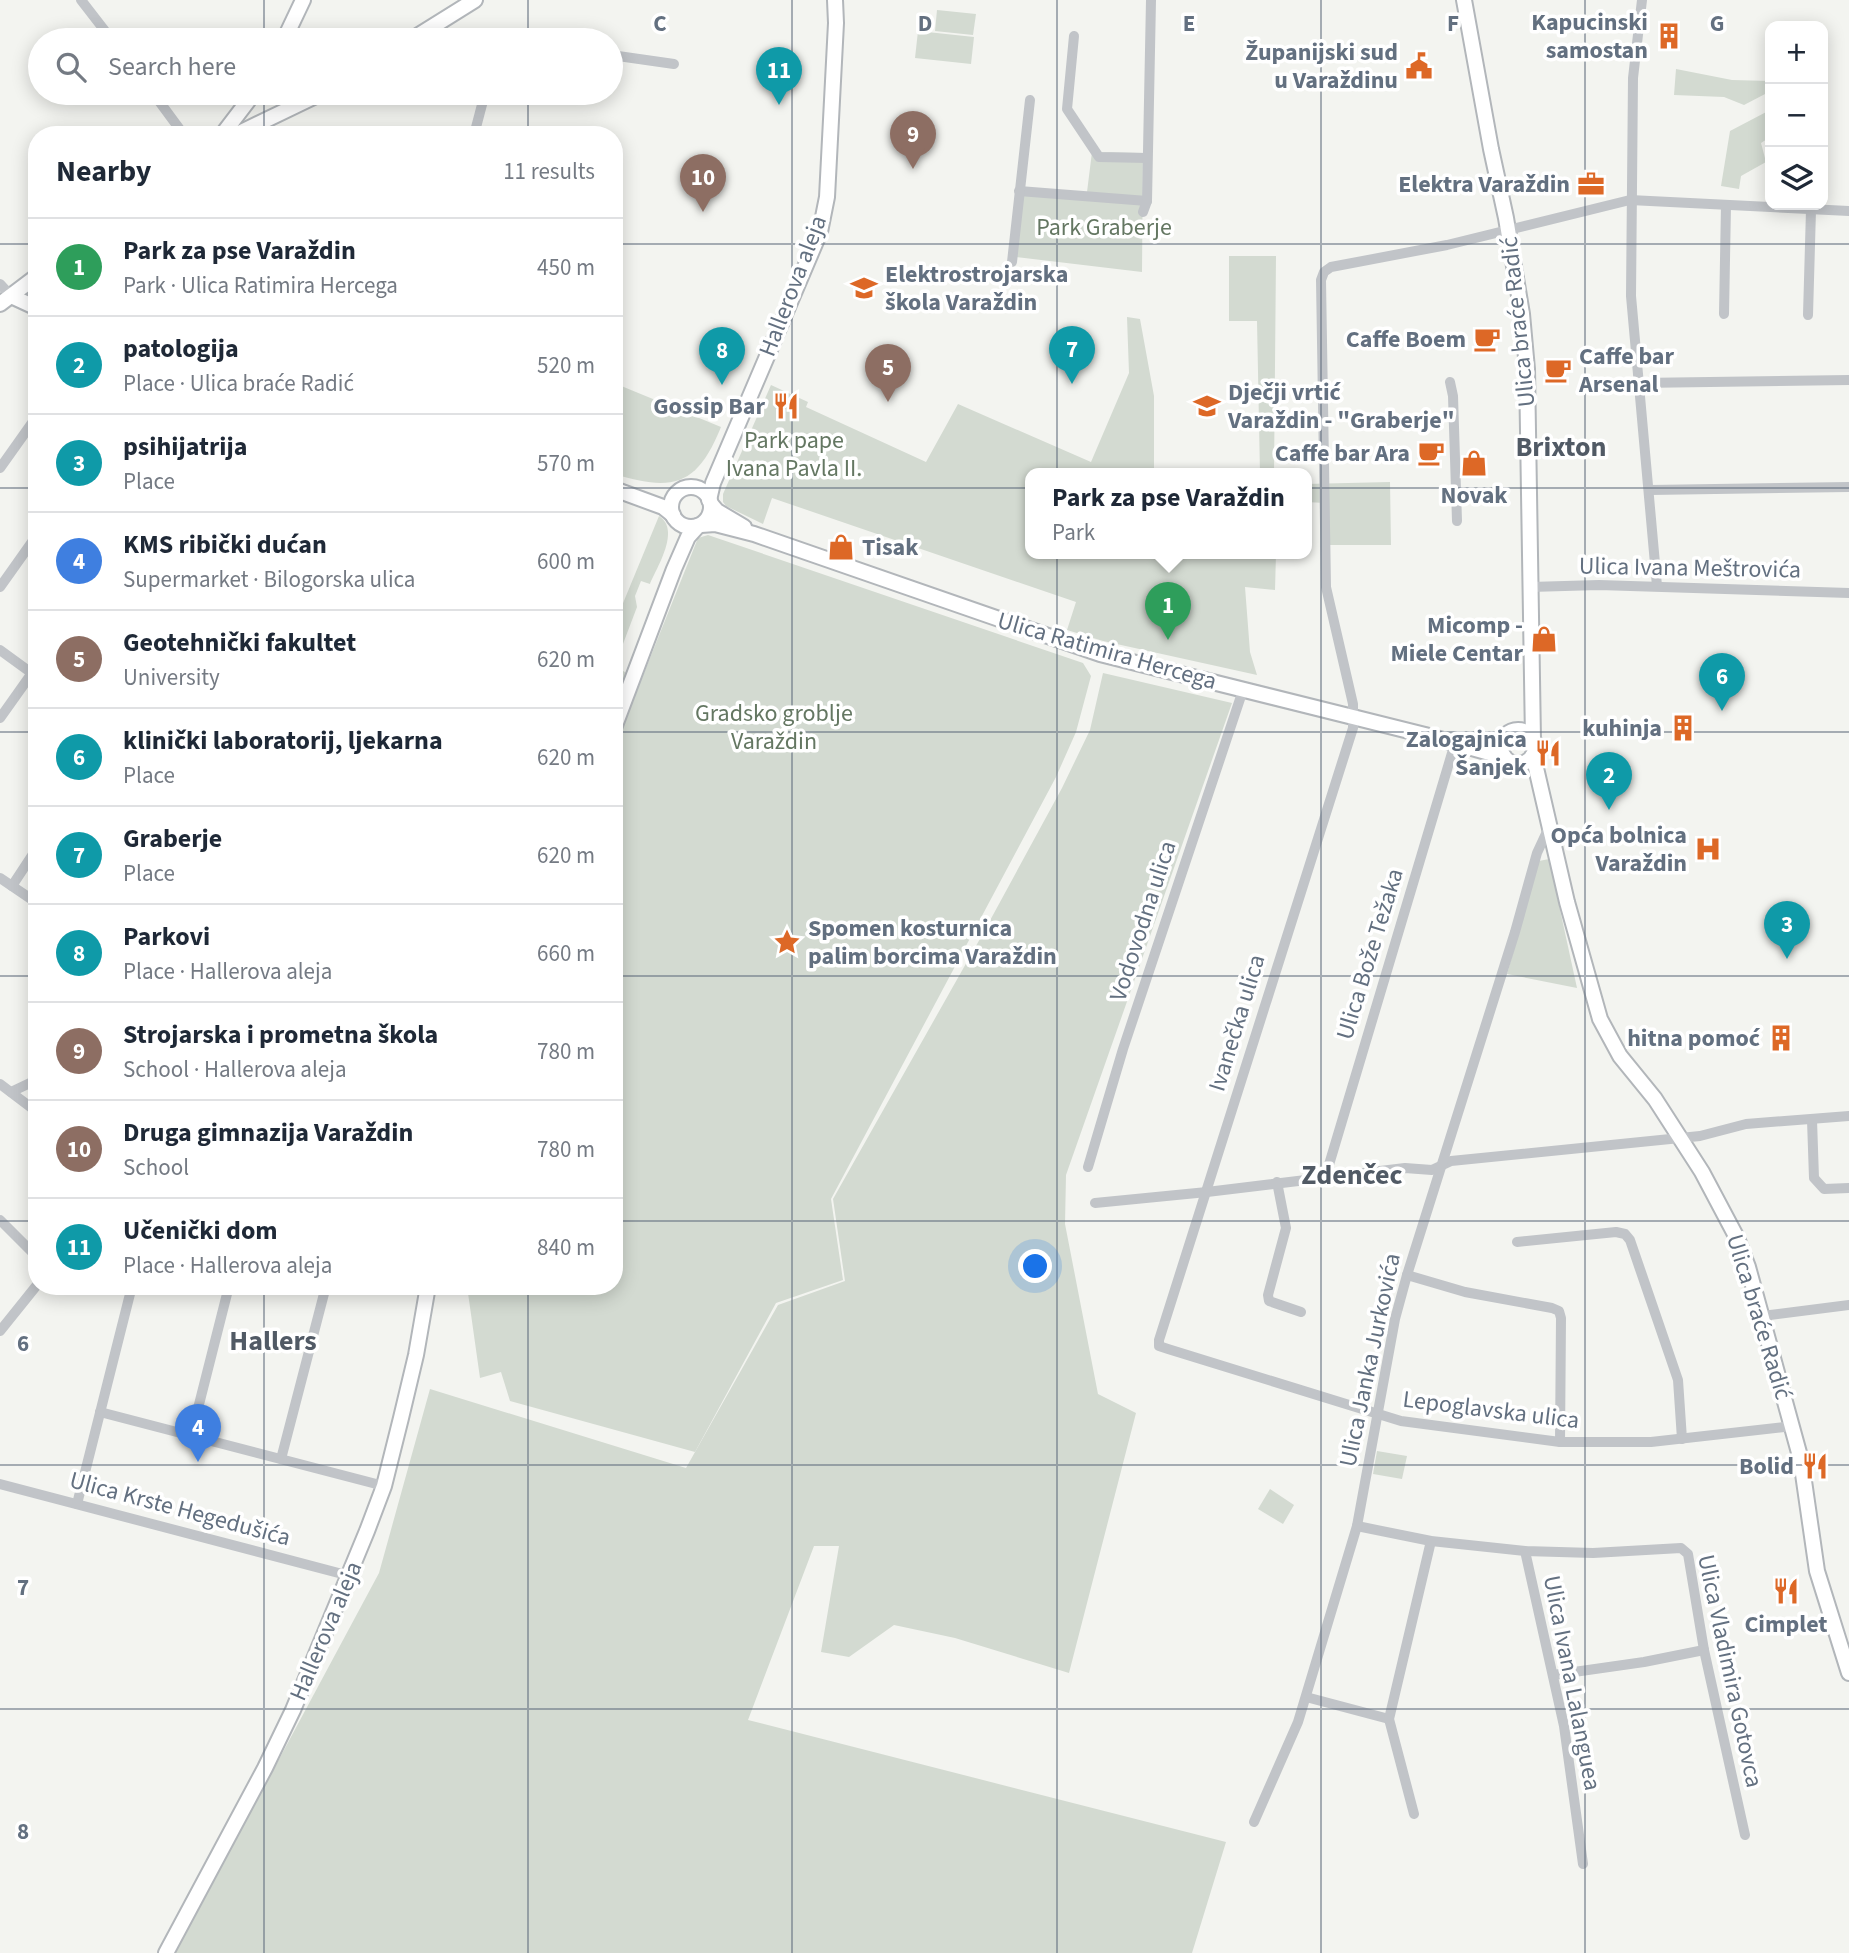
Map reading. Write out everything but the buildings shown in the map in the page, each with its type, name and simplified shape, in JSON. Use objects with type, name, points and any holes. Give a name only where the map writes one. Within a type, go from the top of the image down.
[{"type":"main road","points":[[290,28],[303,0]]},
{"type":"main road","points":[[430,28],[475,0]]},
{"type":"main road","name":"Hallerova aleja","points":[[710,502],[713,483],[820,232],[827,197],[835,0]]},
{"type":"main road","name":"Ulica braće Radić","points":[[1464,0],[1522,314],[1527,369],[1533,748],[1540,790],[1600,1019],[1620,1056],[1655,1099],[1681,1138],[1737,1238],[1793,1426],[1801,1460],[1817,1571],[1849,1674]]},
{"type":"main road","points":[[229,126],[245,105]]},
{"type":"main road","points":[[257,105],[264,113],[279,114]]},
{"type":"main road","points":[[254,126],[297,105]]},
{"type":"main road","points":[[6,300],[28,283]]},
{"type":"main road","points":[[6,300],[28,306]]},
{"type":"main road","name":"Hallerova aleja","points":[[692,487],[704,478],[731,441]]},
{"type":"main road","points":[[623,491],[666,495],[692,487],[703,491],[710,502],[709,516],[688,537],[674,569],[623,704]]},
{"type":"main road","points":[[623,492],[663,507],[686,527],[700,525]]},
{"type":"main road","points":[[674,569],[679,537],[672,503],[678,493]]},
{"type":"main road","name":"Ulica Ratimira Hercega","points":[[710,502],[716,511],[754,534]]},
{"type":"main road","name":"Ulica Ratimira Hercega","points":[[700,525],[715,524],[754,534],[1074,646],[1461,745],[1510,761]]},
{"type":"main road","name":"Ulica braće Radić","points":[[1508,734],[1522,721],[1531,690]]},
{"type":"main road","points":[[1515,730],[1526,732],[1533,748],[1526,763],[1510,761],[1501,744],[1508,734],[1515,730]]},
{"type":"main road","name":"Ulica Ratimira Hercega","points":[[1461,745],[1496,741],[1508,734]]},
{"type":"main road","name":"Ulica braće Radić","points":[[1510,761],[1524,771],[1540,790]]},
{"type":"main road","name":"Hallerova aleja","points":[[166,1953],[265,1768],[293,1710],[350,1576],[384,1486],[416,1355],[426,1295]]},
{"type":"street","points":[[80,0],[102,28]]},
{"type":"street","points":[[1020,191],[1145,206],[1151,0]]},
{"type":"street","points":[[1642,0],[1633,78],[1631,296],[1657,586]]},
{"type":"street","points":[[1074,36],[1067,109],[1099,157],[1147,158]]},
{"type":"street","points":[[623,57],[674,64]]},
{"type":"street","points":[[1012,262],[1030,100]]},
{"type":"street","points":[[162,105],[177,126]]},
{"type":"street","points":[[476,126],[482,105]]},
{"type":"street","points":[[1354,718],[1326,587],[1321,280],[1324,272],[1331,267],[1447,245],[1630,200],[1765,207]]},
{"type":"street","points":[[1724,314],[1726,205]]},
{"type":"street","points":[[1808,315],[1811,210],[1849,211]]},
{"type":"street","points":[[0,284],[6,300]]},
{"type":"street","points":[[1639,383],[1849,380]]},
{"type":"street","points":[[1450,382],[1453,396],[1457,520]]},
{"type":"street","points":[[0,468],[28,429]]},
{"type":"street","points":[[1650,490],[1849,487]]},
{"type":"street","points":[[0,587],[28,548]]},
{"type":"street","name":"Ulica Ivana Meštrovića","points":[[1530,587],[1657,586],[1849,593]]},
{"type":"street","points":[[0,650],[28,668]]},
{"type":"street","points":[[0,718],[28,681]]},
{"type":"street","name":"Vodovodna ulica","points":[[1088,1167],[1122,1049],[1243,690]]},
{"type":"street","name":"Ivanečka ulica","points":[[1159,1340],[1322,828],[1354,718]]},
{"type":"street","name":"Ulica Bože Težaka","points":[[1325,1178],[1461,745]]},
{"type":"street","name":"Ulica Janka Jurkovića","points":[[1254,1822],[1287,1750],[1306,1697],[1357,1526],[1395,1319],[1407,1275],[1515,932],[1537,853],[1550,825]]},
{"type":"street","points":[[12,886],[28,862]]},
{"type":"street","points":[[0,877],[28,897]]},
{"type":"street","points":[[0,1084],[28,1105]]},
{"type":"street","points":[[11,1093],[28,1084]]},
{"type":"street","points":[[1095,1203],[1405,1168],[1432,1170],[1451,1161],[1700,1136],[1746,1124],[1849,1116]]},
{"type":"street","points":[[1812,1120],[1814,1178],[1824,1189],[1849,1188]]},
{"type":"street","points":[[1277,1182],[1286,1228],[1268,1295],[1269,1301],[1301,1312]]},
{"type":"street","points":[[0,1220],[28,1247]]},
{"type":"street","points":[[1517,1242],[1616,1232],[1625,1234],[1630,1240],[1678,1381],[1682,1439]]},
{"type":"street","points":[[1407,1275],[1465,1292],[1559,1311],[1560,1442]]},
{"type":"street","points":[[0,1331],[29,1295]]},
{"type":"street","points":[[77,1504],[130,1295]]},
{"type":"street","points":[[191,1436],[227,1295]]},
{"type":"street","points":[[281,1459],[325,1295]]},
{"type":"street","points":[[1762,1316],[1849,1305]]},
{"type":"street","name":"Lepoglavska ulica","points":[[1159,1340],[1159,1346],[1401,1421],[1560,1442],[1609,1444],[1682,1439],[1793,1426]]},
{"type":"street","points":[[100,1412],[384,1486]]},
{"type":"street","name":"Ulica Krste Hegedušića","points":[[0,1484],[350,1576]]},
{"type":"street","name":"Ulica Vladimira Gotovca","points":[[1357,1526],[1431,1541],[1525,1551],[1593,1553],[1681,1548],[1688,1554],[1704,1650],[1745,1835]]},
{"type":"street","points":[[1414,1814],[1390,1719],[1431,1541]]},
{"type":"street","name":"Ulica Ivana Lalanguea","points":[[1525,1551],[1564,1726],[1583,1864]]},
{"type":"street","points":[[1553,1675],[1704,1650]]},
{"type":"street","points":[[1306,1697],[1390,1719]]},
{"type":"green space","points":[[937,10],[976,14],[973,35],[935,31]]},
{"type":"green space","points":[[918,31],[974,37],[971,64],[915,58]]},
{"type":"green space","points":[[1676,69],[1732,80],[1765,81],[1765,94],[1744,105],[1724,97],[1674,95]]},
{"type":"green space","points":[[1765,113],[1765,140],[1761,143],[1765,163],[1741,176],[1739,189],[1721,186],[1730,131]]},
{"type":"green space","name":"Park Graberje","points":[[1092,152],[1143,153],[1142,272],[1015,257],[1023,188],[1087,192]]},
{"type":"green space","points":[[1229,256],[1276,256],[1274,468],[1260,468],[1257,321],[1229,321]]},
{"type":"green space","name":"Park pape Ivana Pavla II.","points":[[1127,317],[1140,319],[1154,396],[1154,468],[1025,468],[1025,559],[1276,559],[1275,590],[1245,587],[1250,652],[1257,675],[1103,641],[1067,630],[1076,602],[772,498],[763,524],[723,502],[723,494],[771,385],[808,402],[806,407],[926,462],[958,404],[1091,462],[1129,373]]},
{"type":"green space","points":[[623,387],[721,427],[712,447],[692,473],[667,483],[623,477]]},
{"type":"green space","points":[[1390,482],[1391,545],[1326,545],[1325,503],[1312,502],[1312,484]]},
{"type":"green space","points":[[659,516],[665,522],[668,539],[650,584],[641,581],[635,596],[637,607],[623,644],[623,603]]},
{"type":"green space","name":"Gradsko groblje Varaždin","points":[[708,535],[1083,663],[1091,676],[1076,732],[1056,777],[831,1199],[843,1280],[776,1303],[695,1452],[510,1401],[501,1372],[480,1378],[468,1295],[623,1295],[623,726],[698,538]]},
{"type":"green space","points":[[1103,673],[1232,703],[1066,1175],[1065,1224],[1098,1394],[1136,1413],[1069,1673],[955,1638],[894,1625],[849,1657],[821,1652],[839,1546],[814,1546],[748,1720],[1226,1842],[1192,1953],[175,1953],[379,1573],[430,1389],[686,1468],[778,1305],[845,1281],[833,1199],[1062,788],[1090,730]]},
{"type":"green space","points":[[1549,859],[1577,988],[1507,974],[1539,861]]},
{"type":"green space","points":[[1377,1451],[1407,1456],[1402,1479],[1373,1474]]},
{"type":"green space","points":[[1270,1489],[1294,1505],[1283,1524],[1258,1509]]},
{"type":"place","name":"Kapucinski samostan","points":[[1669,36]]},
{"type":"place","name":"Županijski sud u Varaždinu","points":[[1419,66]]},
{"type":"place","name":"Učenički dom","points":[[779,105]]},
{"type":"place","name":"Strojarska i prometna škola","points":[[913,169]]},
{"type":"place","name":"Elektra Varaždin","points":[[1591,184]]},
{"type":"place","name":"Druga gimnazija Varaždin","points":[[703,212]]},
{"type":"place","name":"Elektrostrojarska škola Varaždin","points":[[864,288]]},
{"type":"place","name":"Caffe Boem","points":[[1487,339]]},
{"type":"place","name":"Caffe bar Arsenal","points":[[1558,370]]},
{"type":"place","name":"Graberje","points":[[1072,384]]},
{"type":"place","name":"Parkovi","points":[[722,385]]},
{"type":"place","name":"Geotehnički fakultet","points":[[888,402]]},
{"type":"place","name":"Gossip Bar","points":[[786,406]]},
{"type":"place","name":"Dječji vrtić Varaždin - \"Graberje\"","points":[[1207,406]]},
{"type":"place","name":"Caffe bar Ara","points":[[1431,453]]},
{"type":"place","name":"Novak","points":[[1474,463]]},
{"type":"place","name":"Tisak","points":[[841,547]]},
{"type":"place","name":"Micomp - Miele Centar","points":[[1544,639]]},
{"type":"place","name":"Park za pse Varaždin","points":[[1168,640]]},
{"type":"place","name":"klinički laboratorij, ljekarna","points":[[1722,711]]},
{"type":"place","name":"kuhinja","points":[[1683,728]]},
{"type":"place","name":"Zalogajnica Šanjek","points":[[1548,753]]},
{"type":"place","name":"patologija","points":[[1609,810]]},
{"type":"place","name":"Opća bolnica Varaždin","points":[[1708,849]]},
{"type":"place","name":"Spomen kosturnica palim borcima Varaždin","points":[[787,942]]},
{"type":"place","name":"psihijatrija","points":[[1787,959]]},
{"type":"place","name":"hitna pomoć","points":[[1781,1038]]},
{"type":"place","name":"KMS ribički dućan","points":[[198,1462]]},
{"type":"place","name":"Bolid","points":[[1815,1466]]},
{"type":"place","name":"Cimplet","points":[[1786,1591]]},
{"type":"district","name":"Brixton","points":[[1561,447]]},
{"type":"district","name":"Zdenčec","points":[[1352,1175]]},
{"type":"district","name":"Hallers","points":[[273,1341]]}]
